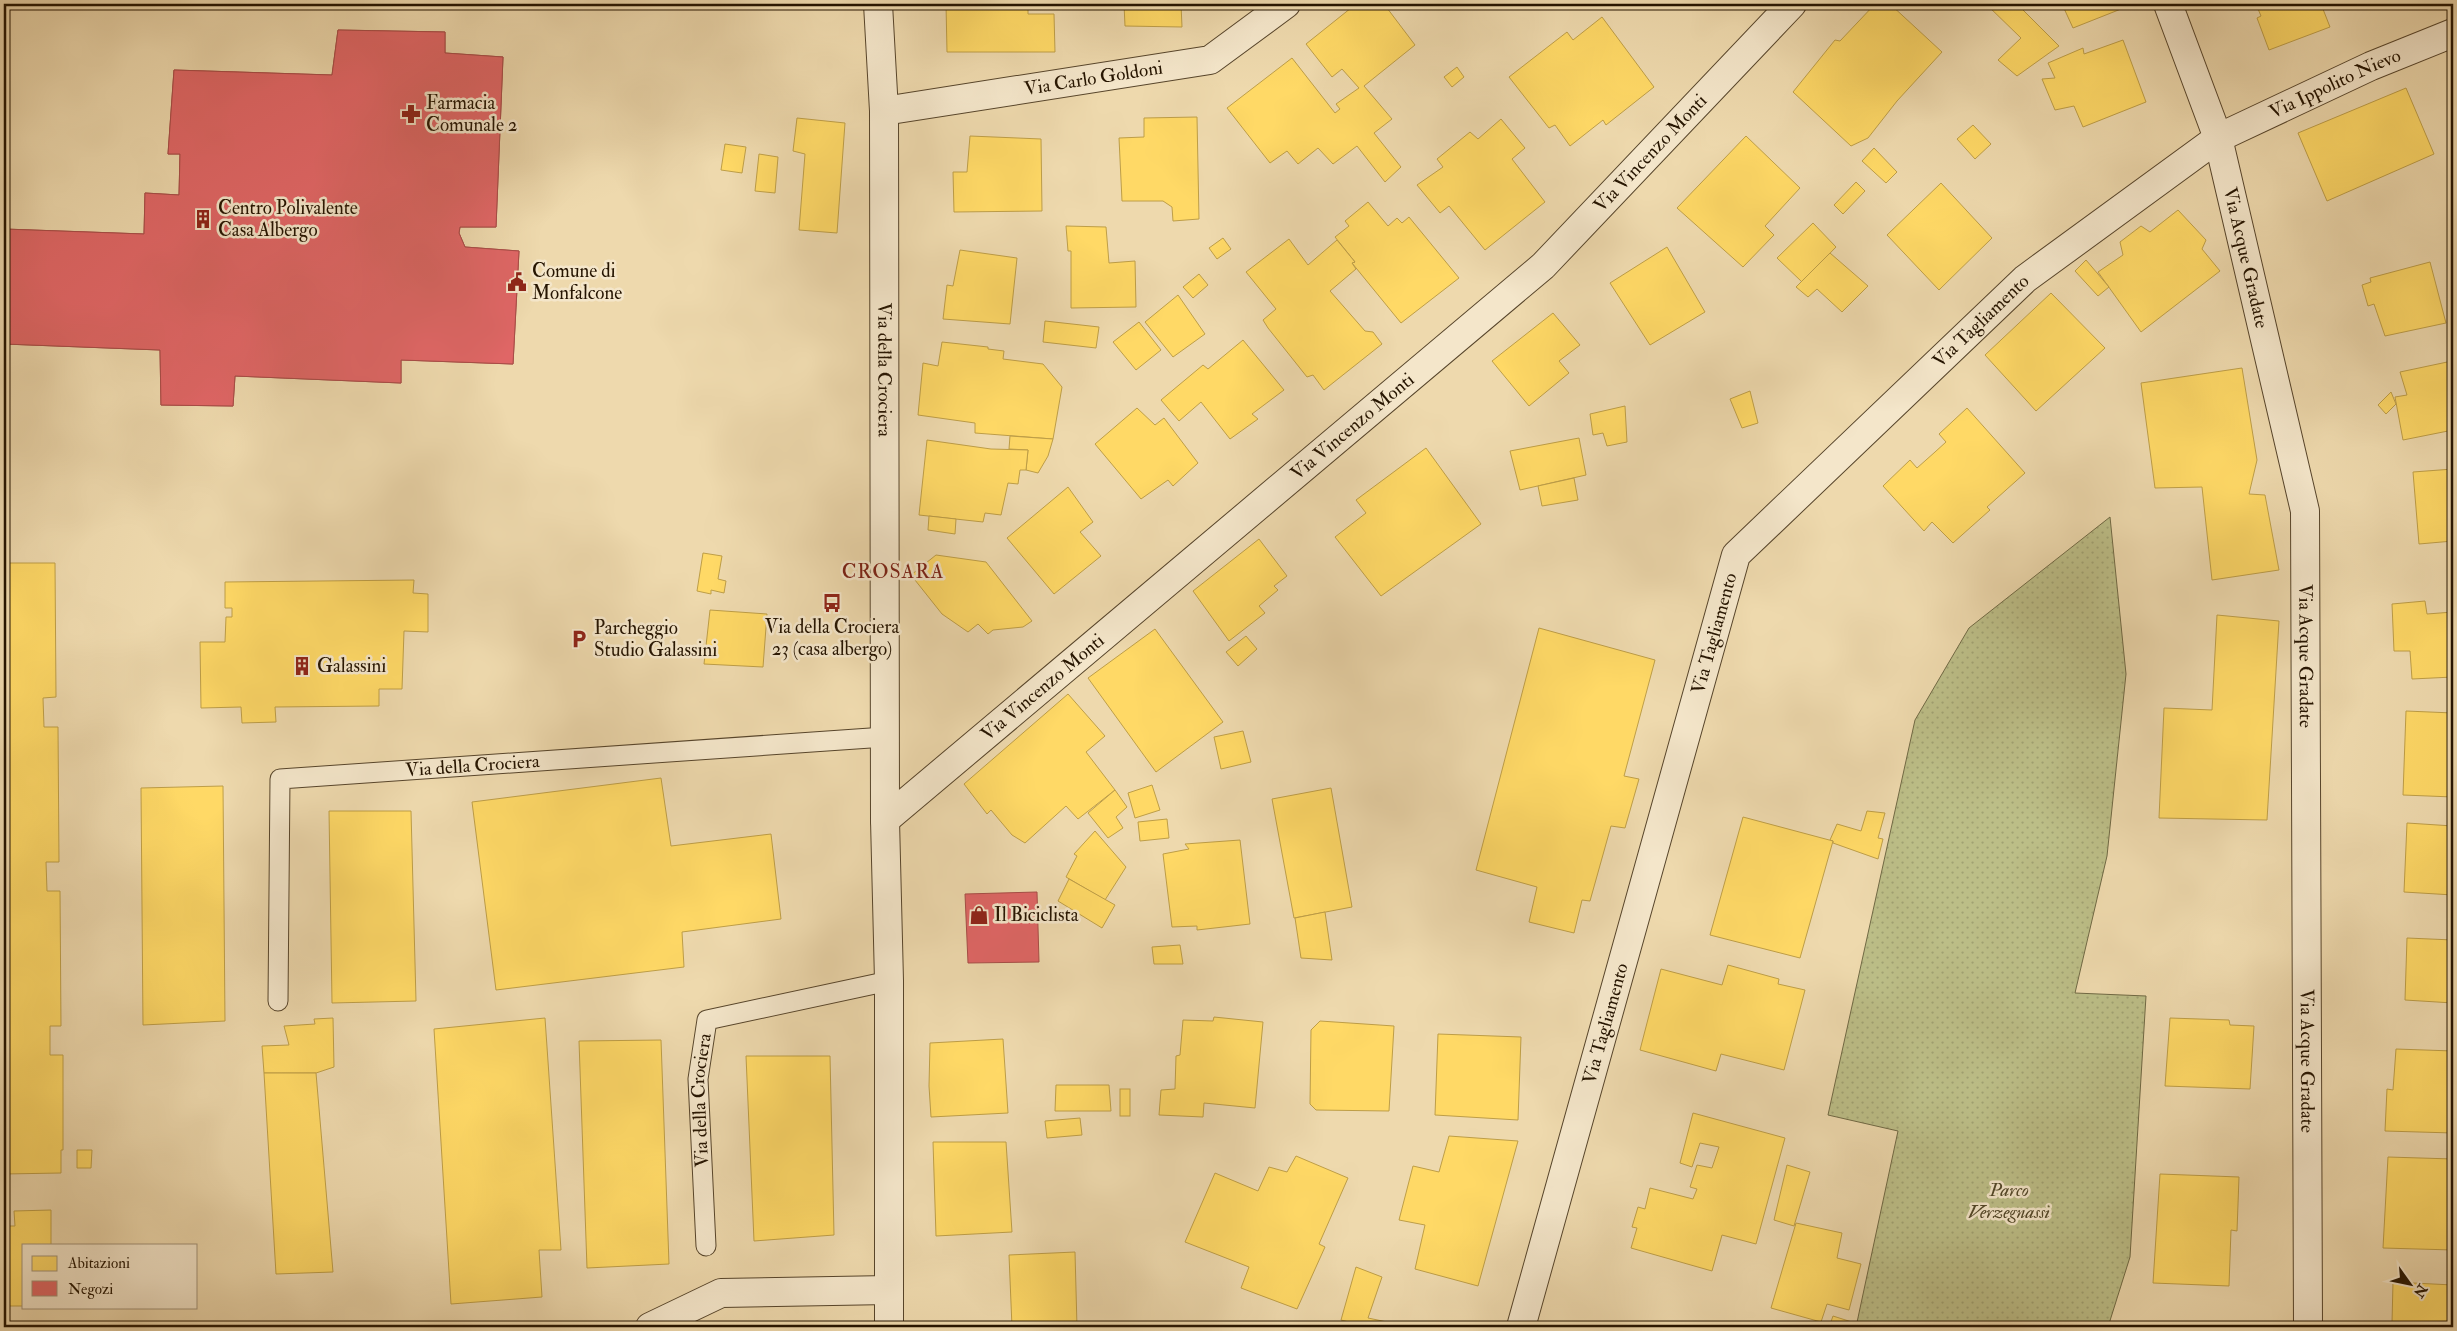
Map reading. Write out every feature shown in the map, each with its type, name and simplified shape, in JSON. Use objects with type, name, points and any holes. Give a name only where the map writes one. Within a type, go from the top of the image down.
[{"type":"street","name":"Via della Crociera","points":[[878,4],[884,111],[885,820],[889,981],[889,1327]]},
{"type":"street","name":"Via Carlo Goldoni","points":[[884,111],[1210,60],[1286,4]]},
{"type":"street","name":"Via Vincenzo Monti","points":[[885,820],[1543,266],[1792,4]]},
{"type":"street","name":"Via Acque Gradate","points":[[2168,4],[2218,138],[2306,511],[2308,1327]]},
{"type":"street","name":"Via Ippolito Nievo","points":[[2218,138],[2371,66],[2453,33]]},
{"type":"street","name":"Via Tagliamento","points":[[1521,1327],[1736,555],[2025,279],[2218,138]]},
{"type":"street","points":[[650,1327],[721,1293],[889,1290]]},
{"type":"lane","name":"Via della Crociera","points":[[278,1001],[280,779],[885,738]]},
{"type":"lane","name":"Via della Crociera","points":[[706,1246],[698,1079],[707,1020],[889,981]]},
{"type":"green space","name":"Parco Verzegnassi","points":[[2110,517],[2126,674],[2107,856],[2075,993],[2146,996],[2130,1257],[2108,1327],[1856,1327],[1898,1131],[1828,1115],[1915,720],[1969,628]]},
{"type":"building: Abitazioni","points":[[946,4],[1028,4],[1028,14],[1054,14],[1055,52],[947,52]]},
{"type":"building: Abitazioni","points":[[1124,4],[1181,4],[1182,27],[1125,26]]},
{"type":"building: Abitazioni","points":[[1356,4],[1384,4],[1415,45],[1364,86],[1392,119],[1374,133],[1401,167],[1385,182],[1357,146],[1333,164],[1318,148],[1298,164],[1287,151],[1270,163],[1227,108],[1292,58],[1335,113],[1340,109],[1336,104],[1359,88],[1342,69],[1332,77],[1306,44]]},
{"type":"building: Abitazioni","points":[[1875,4],[1890,4],[1942,52],[1897,101],[1868,138],[1851,146],[1793,92],[1835,40],[1840,41]]},
{"type":"building: Abitazioni","points":[[1986,4],[2017,4],[2059,46],[2017,76],[1998,60],[2021,38]]},
{"type":"building: Abitazioni","points":[[2062,4],[2119,4],[2121,9],[2073,28]]},
{"type":"building: Abitazioni","points":[[2256,4],[2321,4],[2330,27],[2269,50],[2257,18],[2261,16]]},
{"type":"building: Abitazioni","points":[[1602,17],[1654,87],[1606,125],[1603,120],[1570,146],[1555,125],[1549,128],[1509,77],[1567,32],[1573,40]]},
{"type":"building: Abitazioni","points":[[2123,40],[2146,102],[2083,127],[2074,106],[2055,110],[2042,79],[2055,78],[2048,63],[2083,48],[2084,54]]},
{"type":"building: Abitazioni","points":[[1457,67],[1464,77],[1452,87],[1444,77]]},
{"type":"building: Abitazioni","points":[[2406,88],[2434,154],[2327,201],[2298,133]]},
{"type":"building: Abitazioni","points":[[1197,117],[1199,219],[1173,221],[1172,207],[1163,201],[1122,201],[1119,138],[1144,137],[1144,118]]},
{"type":"building: Abitazioni","points":[[797,118],[845,123],[837,233],[799,230],[805,154],[793,151]]},
{"type":"building: Abitazioni","points":[[1501,119],[1525,148],[1512,159],[1545,202],[1485,250],[1449,206],[1440,213],[1417,185],[1443,167],[1437,159],[1470,132],[1478,139]]},
{"type":"building: Abitazioni","points":[[1973,125],[1991,144],[1975,159],[1957,139]]},
{"type":"building: Abitazioni","points":[[970,136],[1041,139],[1042,211],[954,212],[953,172],[967,172]]},
{"type":"building: Abitazioni","points":[[1746,136],[1800,188],[1765,226],[1774,235],[1743,267],[1677,208]]},
{"type":"building: Abitazioni","points":[[725,144],[746,147],[742,173],[721,170]]},
{"type":"building: Abitazioni","points":[[1874,148],[1897,172],[1886,183],[1862,161]]},
{"type":"building: Abitazioni","points":[[759,154],[778,157],[775,193],[755,191]]},
{"type":"building: Abitazioni","points":[[1856,182],[1865,191],[1843,214],[1834,205]]},
{"type":"building: Abitazioni","points":[[1941,183],[1992,238],[1939,290],[1887,235]]},
{"type":"building: Abitazioni","points":[[1368,202],[1388,226],[1397,218],[1402,223],[1409,217],[1459,278],[1401,323],[1352,263],[1355,262],[1335,237],[1349,226],[1345,221]]},
{"type":"building: Abitazioni","points":[[2178,210],[2206,240],[2202,249],[2220,271],[2141,332],[2098,272],[2123,255],[2120,242],[2141,226],[2150,232]]},
{"type":"building: Abitazioni","points":[[1813,223],[1836,247],[1802,282],[1777,258]]},
{"type":"building: Abitazioni","points":[[1066,226],[1106,227],[1109,263],[1135,261],[1136,307],[1071,308],[1071,251],[1068,251]]},
{"type":"building: Abitazioni","points":[[1223,238],[1231,249],[1217,259],[1209,248]]},
{"type":"building: Abitazioni","points":[[1289,239],[1308,265],[1337,240],[1355,262],[1352,263],[1356,269],[1330,291],[1365,331],[1373,332],[1382,344],[1324,390],[1313,375],[1307,377],[1268,328],[1263,320],[1276,309],[1246,272]]},
{"type":"building: Abitazioni","points":[[1667,247],[1705,312],[1650,345],[1610,283]]},
{"type":"building: Abitazioni","points":[[960,250],[1017,258],[1010,324],[943,319],[947,285],[953,286]]},
{"type":"building: Abitazioni","points":[[1830,253],[1868,286],[1842,312],[1817,289],[1808,297],[1796,287]]},
{"type":"building: Abitazioni","points":[[2086,260],[2109,287],[2098,296],[2075,271]]},
{"type":"building: Abitazioni","points":[[2430,262],[2446,323],[2385,336],[2374,304],[2368,306],[2362,285],[2371,282],[2370,278]]},
{"type":"building: Abitazioni","points":[[1199,274],[1208,285],[1193,298],[1183,287]]},
{"type":"building: Abitazioni","points":[[2051,293],[2105,348],[2036,411],[1985,355]]},
{"type":"building: Abitazioni","points":[[1178,295],[1205,334],[1173,357],[1145,322]]},
{"type":"building: Abitazioni","points":[[1553,313],[1580,345],[1559,361],[1569,373],[1529,406],[1492,361]]},
{"type":"building: Abitazioni","points":[[1045,321],[1099,327],[1096,348],[1043,342]]},
{"type":"building: Abitazioni","points":[[1139,322],[1161,350],[1136,370],[1113,342]]},
{"type":"building: Abitazioni","points":[[1243,340],[1284,390],[1252,414],[1258,419],[1230,439],[1201,402],[1179,421],[1161,400],[1203,365],[1208,369]]},
{"type":"building: Abitazioni","points":[[942,342],[988,347],[988,349],[1004,351],[1003,359],[1043,364],[1062,387],[1053,439],[975,433],[975,423],[918,415],[923,363],[938,366]]},
{"type":"building: Abitazioni","points":[[2452,361],[2453,430],[2403,440],[2395,397],[2407,395],[2400,372]]},
{"type":"building: Abitazioni","points":[[2242,368],[2257,460],[2249,494],[2265,495],[2279,570],[2212,580],[2202,487],[2155,488],[2141,383]]},
{"type":"building: Abitazioni","points":[[1750,391],[1758,423],[1742,428],[1730,399]]},
{"type":"building: Abitazioni","points":[[2391,392],[2396,404],[2386,414],[2378,405]]},
{"type":"building: Abitazioni","points":[[1625,406],[1627,442],[1607,446],[1603,433],[1593,435],[1590,414]]},
{"type":"building: Abitazioni","points":[[1137,408],[1155,425],[1164,418],[1198,463],[1173,486],[1168,480],[1141,499],[1095,444]]},
{"type":"building: Abitazioni","points":[[1967,408],[2025,473],[1987,507],[1990,510],[1953,543],[1932,522],[1924,531],[1883,486],[1910,460],[1917,468],[1946,442],[1939,434]]},
{"type":"building: Abitazioni","points":[[1010,436],[1053,439],[1048,456],[1038,473],[1026,470],[1028,450],[1009,449]]},
{"type":"building: Abitazioni","points":[[1579,438],[1586,475],[1520,490],[1510,451]]},
{"type":"building: Abitazioni","points":[[927,440],[991,449],[1028,450],[1026,470],[1020,470],[1018,484],[1008,483],[1001,515],[985,513],[983,522],[919,515]]},
{"type":"building: Abitazioni","points":[[1426,448],[1481,524],[1381,596],[1335,537],[1366,513],[1356,500]]},
{"type":"building: Abitazioni","points":[[2453,469],[2453,541],[2419,544],[2413,472]]},
{"type":"building: Abitazioni","points":[[1574,478],[1578,500],[1542,506],[1538,486]]},
{"type":"building: Abitazioni","points":[[1068,487],[1093,522],[1080,532],[1101,556],[1054,594],[1007,538]]},
{"type":"building: Abitazioni","points":[[929,516],[956,519],[955,534],[928,530]]},
{"type":"building: Abitazioni","points":[[1259,539],[1287,576],[1274,586],[1278,590],[1259,606],[1265,613],[1229,641],[1193,591]]},
{"type":"building: Abitazioni","points":[[703,553],[722,556],[718,579],[726,581],[724,593],[711,590],[711,594],[697,591]]},
{"type":"building: Abitazioni","points":[[936,555],[986,562],[1032,621],[1023,627],[993,630],[988,634],[978,624],[968,632],[942,614],[911,575]]},
{"type":"building: Abitazioni","points":[[4,563],[55,563],[56,697],[43,698],[44,727],[58,727],[59,862],[46,862],[47,891],[60,891],[61,1026],[50,1026],[50,1055],[63,1055],[63,1150],[61,1150],[61,1173],[4,1174]]},
{"type":"building: Abitazioni","name":"Galassini","points":[[414,580],[413,593],[428,594],[428,632],[404,631],[402,689],[379,689],[379,706],[275,707],[276,722],[242,723],[241,707],[201,708],[200,642],[225,642],[226,617],[232,617],[232,608],[225,608],[225,582]]},
{"type":"building: Abitazioni","points":[[2425,601],[2427,614],[2453,612],[2453,677],[2412,679],[2410,651],[2394,651],[2392,604]]},
{"type":"building: Abitazioni","points":[[710,610],[767,614],[763,667],[704,664]]},
{"type":"building: Abitazioni","points":[[2217,615],[2279,621],[2267,820],[2159,818],[2164,708],[2212,710]]},
{"type":"building: Abitazioni","points":[[1539,628],[1655,660],[1624,776],[1639,779],[1625,828],[1611,826],[1590,901],[1582,900],[1574,933],[1529,922],[1537,887],[1476,870]]},
{"type":"building: Abitazioni","points":[[1155,629],[1223,722],[1156,772],[1088,678]]},
{"type":"building: Abitazioni","points":[[1246,636],[1257,649],[1238,666],[1226,652]]},
{"type":"building: Abitazioni","points":[[1068,694],[1105,736],[1086,752],[1115,790],[1078,819],[1066,806],[1025,843],[1012,835],[991,810],[987,814],[964,784]]},
{"type":"building: Abitazioni","points":[[2406,711],[2453,713],[2453,797],[2403,795]]},
{"type":"building: Abitazioni","points":[[1243,731],[1251,762],[1221,769],[1214,737]]},
{"type":"building: Abitazioni","points":[[661,778],[671,846],[771,834],[781,919],[682,932],[684,967],[496,990],[472,802]]},
{"type":"building: Abitazioni","points":[[1152,785],[1160,810],[1135,818],[1128,793]]},
{"type":"building: Abitazioni","points":[[223,786],[225,1021],[143,1025],[141,788]]},
{"type":"building: Abitazioni","points":[[1331,788],[1352,907],[1294,918],[1272,799]]},
{"type":"building: Abitazioni","points":[[1115,790],[1127,807],[1116,817],[1123,828],[1108,838],[1088,813]]},
{"type":"building: Abitazioni","points":[[329,811],[411,811],[416,1001],[332,1003]]},
{"type":"building: Abitazioni","points":[[1867,811],[1885,813],[1878,838],[1883,839],[1878,859],[1833,843],[1830,840],[1837,824],[1861,831]]},
{"type":"building: Abitazioni","points":[[1743,817],[1833,841],[1800,958],[1710,935]]},
{"type":"building: Abitazioni","points":[[1167,819],[1169,838],[1140,841],[1138,822]]},
{"type":"building: Abitazioni","points":[[2407,823],[2453,826],[2453,895],[2404,892]]},
{"type":"building: Abitazioni","points":[[1095,831],[1126,867],[1105,900],[1066,877],[1077,856],[1074,854]]},
{"type":"building: Abitazioni","points":[[1240,840],[1250,924],[1197,930],[1197,926],[1172,927],[1163,854],[1189,849],[1185,844]]},
{"type":"building: Abitazioni","points":[[1069,879],[1115,905],[1102,928],[1058,901]]},
{"type":"building: Abitazioni","points":[[1325,912],[1332,960],[1301,958],[1295,918]]},
{"type":"building: Abitazioni","points":[[2407,938],[2453,940],[2453,1003],[2405,1000]]},
{"type":"building: Abitazioni","points":[[1180,945],[1183,964],[1154,964],[1152,947]]},
{"type":"building: Abitazioni","points":[[1728,965],[1779,979],[1778,984],[1805,990],[1784,1070],[1721,1054],[1716,1071],[1640,1050],[1661,969],[1722,985]]},
{"type":"building: Abitazioni","points":[[1214,1017],[1263,1022],[1255,1108],[1204,1103],[1203,1117],[1159,1115],[1161,1090],[1175,1089],[1176,1056],[1180,1055],[1183,1020],[1213,1021]]},
{"type":"building: Abitazioni","points":[[333,1018],[334,1067],[316,1073],[264,1073],[262,1046],[289,1045],[284,1026],[315,1024],[314,1019]]},
{"type":"building: Abitazioni","points":[[545,1018],[561,1250],[539,1250],[542,1297],[451,1304],[434,1029]]},
{"type":"building: Abitazioni","points":[[2170,1018],[2229,1020],[2230,1025],[2254,1026],[2250,1089],[2165,1086]]},
{"type":"building: Abitazioni","points":[[1320,1021],[1394,1026],[1389,1111],[1316,1110],[1310,1104],[1311,1030]]},
{"type":"building: Abitazioni","points":[[1438,1034],[1521,1037],[1518,1120],[1435,1115]]},
{"type":"building: Abitazioni","points":[[1003,1039],[1008,1113],[931,1117],[929,1086],[930,1043]]},
{"type":"building: Abitazioni","points":[[661,1040],[669,1264],[587,1268],[579,1041]]},
{"type":"building: Abitazioni","points":[[2396,1049],[2453,1051],[2453,1133],[2385,1131],[2387,1089],[2393,1090]]},
{"type":"building: Abitazioni","points":[[746,1056],[830,1056],[834,1235],[754,1241]]},
{"type":"building: Abitazioni","points":[[264,1073],[316,1073],[333,1272],[276,1274]]},
{"type":"building: Abitazioni","points":[[1056,1085],[1109,1085],[1111,1111],[1055,1111]]},
{"type":"building: Abitazioni","points":[[1120,1089],[1130,1089],[1130,1116],[1120,1116]]},
{"type":"building: Abitazioni","points":[[1693,1113],[1785,1138],[1756,1244],[1722,1235],[1712,1271],[1631,1248],[1637,1228],[1632,1227],[1638,1207],[1645,1209],[1650,1188],[1693,1199],[1697,1189],[1690,1187],[1697,1165],[1712,1168],[1719,1147],[1700,1143],[1692,1167],[1680,1163]]},
{"type":"building: Abitazioni","points":[[1080,1118],[1082,1135],[1047,1138],[1045,1121]]},
{"type":"building: Abitazioni","points":[[1449,1136],[1518,1141],[1478,1286],[1415,1269],[1425,1225],[1399,1220],[1413,1166],[1439,1172]]},
{"type":"building: Abitazioni","points":[[933,1142],[1006,1142],[1012,1232],[936,1236]]},
{"type":"building: Abitazioni","points":[[77,1150],[92,1150],[91,1168],[77,1168]]},
{"type":"building: Abitazioni","points":[[1296,1156],[1348,1178],[1319,1244],[1325,1247],[1297,1309],[1241,1288],[1249,1267],[1185,1242],[1215,1173],[1258,1191],[1269,1167],[1287,1172]]},
{"type":"building: Abitazioni","points":[[2388,1157],[2453,1159],[2453,1250],[2383,1248]]},
{"type":"building: Abitazioni","points":[[1787,1165],[1810,1172],[1794,1226],[1774,1220]]},
{"type":"building: Abitazioni","points":[[2160,1174],[2239,1177],[2237,1231],[2231,1230],[2229,1286],[2153,1283]]},
{"type":"building: Abitazioni","points":[[51,1210],[51,1244],[22,1244],[22,1306],[4,1306],[4,1226],[15,1226],[14,1211]]},
{"type":"building: Abitazioni","points":[[1796,1223],[1842,1233],[1837,1258],[1861,1264],[1849,1310],[1827,1304],[1821,1322],[1771,1308]]},
{"type":"building: Abitazioni","points":[[1075,1252],[1077,1327],[1012,1327],[1009,1255]]},
{"type":"building: Abitazioni","points":[[1356,1267],[1382,1277],[1368,1318],[1387,1322],[1387,1327],[1369,1327],[1341,1320]]},
{"type":"building: Abitazioni","points":[[2393,1282],[2453,1285],[2453,1327],[2383,1327],[2384,1322],[2392,1323]]},
{"type":"building: Abitazioni","points":[[1833,1316],[1855,1323],[1854,1327],[1829,1327]]},
{"type":"building: Abitazioni","points":[[2219,1324],[2261,1325],[2261,1327],[2219,1327]]},
{"type":"building: Negozi","name":"Centro Polivalente Casa Albergo","points":[[338,30],[445,32],[445,53],[503,57],[496,227],[460,227],[459,233],[465,247],[519,251],[513,364],[401,360],[401,383],[235,376],[233,406],[161,405],[160,350],[4,344],[4,229],[144,234],[145,193],[179,195],[180,154],[168,154],[174,70],[332,75]],"holes":[[[265,170],[407,176],[405,244],[284,240],[285,232],[262,230]]]},
{"type":"building: Negozi","name":"Centro Polivalente Casa Albergo","points":[[338,30],[445,32],[445,53],[503,57],[496,227],[460,227],[459,233],[465,247],[519,251],[513,364],[401,360],[401,383],[235,376],[233,406],[161,405],[160,350],[4,344],[4,229],[144,234],[145,193],[179,195],[180,154],[168,154],[174,70],[332,75]]},
{"type":"building: Negozi","points":[[1037,892],[1039,962],[968,963],[965,894]]},
{"type":"place","name":"Farmacia Comunale 2","points":[[411,114]]},
{"type":"place","name":"Centro Polivalente Casa Albergo","points":[[203,219]]},
{"type":"place","name":"Comune di Monfalcone","points":[[517,282]]},
{"type":"place","name":"Via della Crociera 23 (casa albergo)","points":[[832,603]]},
{"type":"place","name":"Parcheggio Studio Galassini","points":[[579,639]]},
{"type":"place","name":"Galassini","points":[[302,666]]},
{"type":"place","name":"Il Biciclista","points":[[979,915]]},
{"type":"district","name":"CROSARA","points":[[893,571]]}]
